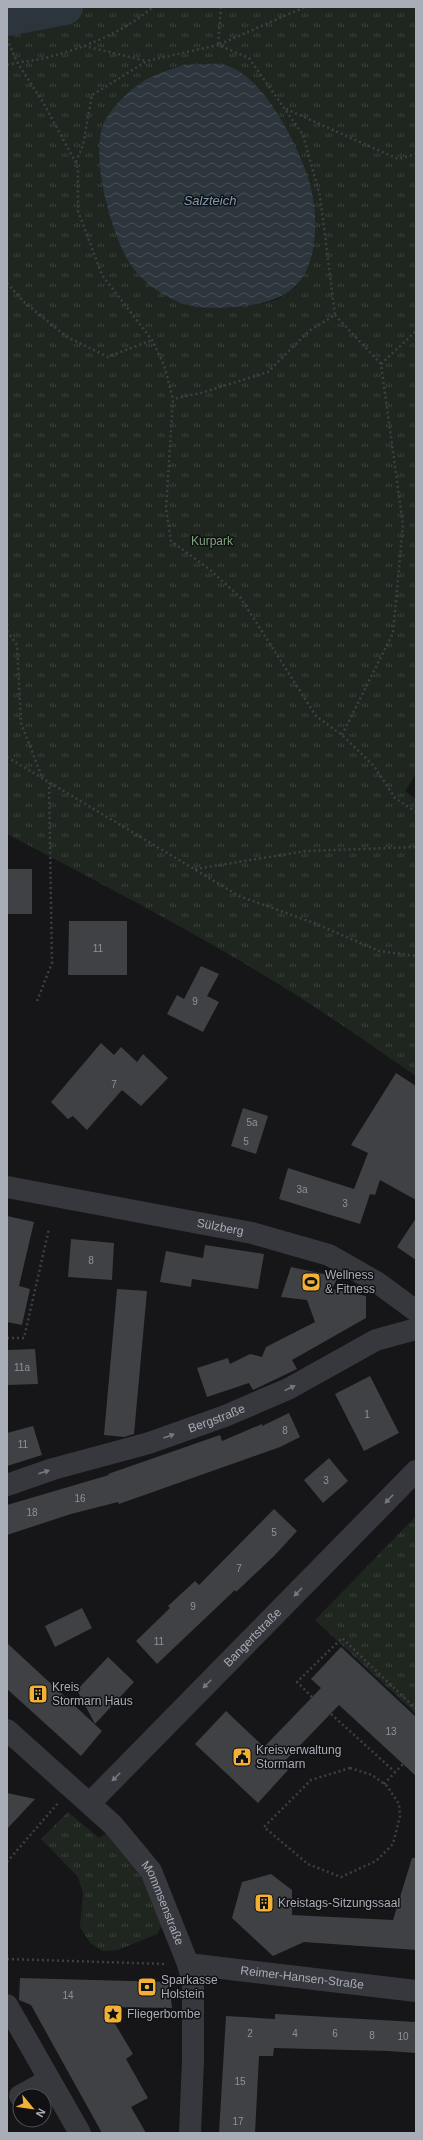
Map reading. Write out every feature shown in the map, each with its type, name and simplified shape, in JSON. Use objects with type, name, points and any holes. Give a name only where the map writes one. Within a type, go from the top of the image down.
[{"type":"street","name":"Sülzberg","points":[[7,1187],[252,1233],[329,1255],[378,1283],[416,1311]]},
{"type":"street","name":"Bergstraße","points":[[7,1485],[53,1469],[149,1443],[225,1416],[288,1389],[376,1340],[416,1329]]},
{"type":"street","name":"Bangertstraße","points":[[90,1803],[416,1471]]},
{"type":"street","name":"Mommsenstraße","points":[[7,1730],[113,1825],[151,1871],[188,1964],[193,1983],[193,2061],[190,2133]]},
{"type":"street","name":"Reimer-Hansen-Straße","points":[[188,1964],[416,1991]]},
{"type":"street","points":[[7,2005],[80,2133]]},
{"type":"street","points":[[34,2088],[49,2080]]},
{"type":"path","points":[[7,65],[51,57],[84,46],[138,20],[153,7]]},
{"type":"path","points":[[218,45],[221,7]]},
{"type":"path","points":[[76,163],[83,145],[92,95],[147,60],[218,45],[305,7]]},
{"type":"path","points":[[7,39],[17,62],[44,104],[76,163],[78,170],[78,211],[102,275],[152,340],[164,365],[173,399],[166,509],[171,541],[209,569],[240,597],[316,716],[342,735],[374,766],[395,798],[416,812]]},
{"type":"path","points":[[218,45],[249,58],[303,135],[320,196],[335,315],[381,364],[403,525],[393,633],[342,735]]},
{"type":"path","points":[[84,46],[147,60]]},
{"type":"path","points":[[286,109],[398,159],[416,154]]},
{"type":"path","points":[[7,283],[24,302],[67,337],[108,357],[152,340]]},
{"type":"path","points":[[173,399],[201,393],[268,372],[309,331],[335,315]]},
{"type":"path","points":[[381,364],[416,331]]},
{"type":"path","points":[[7,631],[17,646],[21,723],[42,778]]},
{"type":"path","points":[[7,757],[238,896],[314,924],[379,951],[416,956]]},
{"type":"path","points":[[37,1001],[52,963],[49,783]]},
{"type":"path","points":[[194,869],[306,852],[416,847]]},
{"type":"path","points":[[7,1338],[24,1338],[48,1229]]},
{"type":"path","points":[[312,1696],[297,1682],[342,1638],[416,1709]]},
{"type":"path","points":[[331,1714],[395,1772]]},
{"type":"path","points":[[384,1784],[403,1764]]},
{"type":"path","points":[[350,1768],[372,1776],[384,1784],[399,1804],[399,1825],[393,1844],[376,1861],[341,1877],[308,1864],[264,1827],[311,1780],[350,1768]]},
{"type":"path","points":[[7,1862],[47,1816]]},
{"type":"path","points":[[7,1959],[188,1964]]},
{"type":"green space","points":[[7,7],[65,7],[7,18]]},
{"type":"green space","name":"Kurpark","points":[[65,7],[416,7],[416,774],[405,791],[416,799],[416,1076],[321,1011],[254,969],[149,909],[7,834],[7,18]],"holes":[[[185,64],[196,66],[314,214],[315,238],[312,251],[296,287],[277,300],[244,306],[205,307],[133,267],[106,203],[106,118],[141,83]]]},
{"type":"green space","points":[[416,1516],[416,1714],[315,1620]]},
{"type":"green space","points":[[68,1812],[99,1838],[108,1832],[142,1877],[163,1924],[157,1934],[118,1950],[103,1951],[90,1943],[80,1927],[83,1893],[78,1877],[41,1839]]},
{"type":"water","name":"Salzteich","points":[[185,64],[225,65],[240,72],[254,83],[279,117],[299,155],[311,188],[315,213],[315,238],[309,265],[299,282],[293,289],[277,298],[256,304],[216,308],[194,306],[176,301],[164,295],[137,273],[125,255],[117,237],[104,194],[100,171],[99,150],[101,131],[110,112],[122,98],[132,90],[151,77]]},
{"type":"building","points":[[7,869],[32,869],[32,914],[7,914]]},
{"type":"building","points":[[69,921],[127,921],[127,975],[68,975]]},
{"type":"building","points":[[201,966],[219,974],[207,996],[219,1002],[203,1032],[167,1014],[177,995],[184,999]]},
{"type":"building","points":[[101,1043],[114,1055],[121,1047],[137,1062],[143,1054],[168,1078],[141,1106],[122,1090],[87,1130],[73,1116],[68,1119],[51,1102]]},
{"type":"building","points":[[396,1073],[416,1086],[416,1200],[380,1180],[375,1195],[370,1194],[360,1224],[279,1199],[288,1168],[354,1189],[368,1153],[351,1145]]},
{"type":"building","points":[[243,1108],[268,1116],[256,1154],[231,1146]]},
{"type":"building","points":[[7,1216],[34,1222],[19,1286],[30,1289],[22,1325],[7,1322]]},
{"type":"building","points":[[416,1218],[416,1260],[397,1247]]},
{"type":"building","points":[[71,1239],[114,1243],[112,1280],[68,1277]]},
{"type":"building","points":[[205,1245],[264,1254],[258,1289],[192,1279],[191,1287],[160,1282],[166,1251],[203,1258]]},
{"type":"building","points":[[291,1267],[338,1277],[332,1289],[366,1296],[366,1318],[292,1360],[297,1369],[253,1390],[249,1383],[207,1397],[197,1368],[228,1358],[230,1364],[250,1354],[262,1357],[266,1347],[315,1322],[307,1300],[281,1297]]},
{"type":"building","points":[[117,1289],[147,1291],[134,1434],[124,1437],[104,1435]]},
{"type":"building","points":[[35,1349],[38,1384],[7,1385],[7,1350]]},
{"type":"building","points":[[370,1376],[399,1433],[364,1451],[335,1394]]},
{"type":"building","points":[[289,1413],[300,1437],[280,1447],[119,1504],[118,1502],[71,1514],[7,1535],[7,1505],[109,1475],[108,1474],[220,1435],[222,1441],[262,1424],[262,1426]]},
{"type":"building","points":[[33,1426],[42,1455],[7,1466],[7,1433]]},
{"type":"building","points":[[329,1458],[348,1481],[323,1503],[304,1480]]},
{"type":"building","points":[[274,1509],[297,1531],[275,1555],[236,1592],[235,1590],[157,1664],[136,1641],[170,1608],[168,1606],[195,1581],[199,1585]]},
{"type":"building","points":[[82,1608],[92,1628],[55,1647],[45,1626]]},
{"type":"building","name":"Kreis Stormarn Haus","points":[[7,1643],[102,1731],[81,1756],[7,1689]]},
{"type":"building","points":[[341,1647],[416,1717],[416,1776],[339,1705],[282,1764],[288,1770],[258,1803],[195,1744],[226,1711],[264,1747],[321,1688],[311,1679]]},
{"type":"building","points":[[108,1657],[134,1682],[95,1724],[77,1690]]},
{"type":"building","points":[[7,1793],[35,1799],[7,1829]]},
{"type":"building","points":[[412,1858],[416,1858],[416,1950],[304,1942],[273,1956],[232,1918],[242,1882],[271,1874],[292,1890],[292,1915],[393,1920]]},
{"type":"building","points":[[20,1978],[169,1982],[172,2008],[105,2007],[133,2054],[126,2059],[148,2098],[131,2107],[146,2133],[102,2133],[31,2005],[19,2000]]},
{"type":"building","points":[[275,2014],[416,2022],[416,2053],[274,2048],[273,2056],[259,2056],[255,2133],[219,2133],[226,2016],[275,2019]]},
{"type":"waterway","points":[[7,18],[65,7]]},
{"type":"place","name":"Wellness & Fitness","points":[[311,1282]]},
{"type":"place","name":"Kreis Stormarn Haus","points":[[38,1694]]},
{"type":"place","name":"Kreisverwaltung Stormarn","points":[[242,1757]]},
{"type":"place","name":"Kreistags-Sitzungssaal","points":[[264,1903]]},
{"type":"place","name":"Sparkasse Holstein","points":[[147,1987]]},
{"type":"place","name":"Fliegerbombe","points":[[113,2014]]}]
